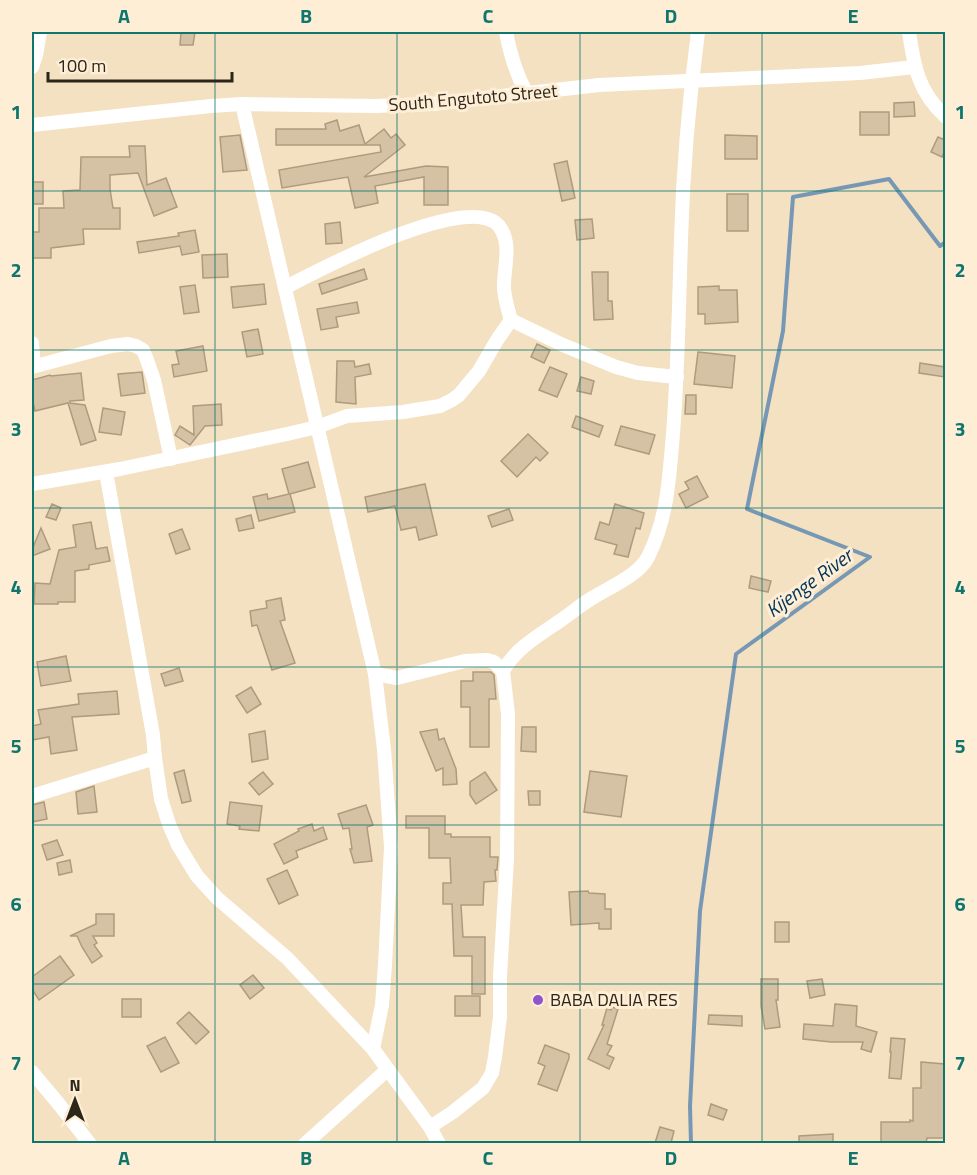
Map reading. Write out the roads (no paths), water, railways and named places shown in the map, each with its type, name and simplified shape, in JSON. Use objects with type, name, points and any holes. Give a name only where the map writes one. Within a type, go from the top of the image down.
[{"type":"street","points":[[32,67],[40,32]]},
{"type":"street","points":[[506,32],[514,67],[527,94]]},
{"type":"street","points":[[503,671],[513,657],[535,638],[590,599],[634,573],[647,560],[661,524],[668,491],[677,377],[681,235],[688,113],[698,32]]},
{"type":"street","points":[[909,32],[914,67],[926,94],[945,117]]},
{"type":"street","name":"South Engutoto Street","points":[[32,125],[211,106],[421,104],[599,85],[860,73],[914,67]]},
{"type":"street","points":[[242,104],[375,674],[384,749],[391,847],[386,965],[382,1005],[373,1049]]},
{"type":"street","points":[[32,484],[106,472],[287,435],[347,416],[435,407],[459,395],[479,371],[511,320],[504,292],[507,243],[500,227],[491,219],[478,216],[459,217],[426,225],[355,252],[286,287]]},
{"type":"street","points":[[511,320],[616,367],[638,373],[677,377]]},
{"type":"street","points":[[32,344],[33,366],[111,346],[129,344],[143,350],[154,380],[171,459]]},
{"type":"street","points":[[106,472],[151,723],[161,799],[178,846],[197,876],[217,898],[287,958],[373,1049],[430,1127],[439,1143]]},
{"type":"street","points":[[375,674],[397,678],[465,661],[487,660],[494,662],[503,671],[508,714],[508,837],[500,976],[500,1017],[495,1057],[492,1073],[483,1088],[430,1127]]},
{"type":"street","points":[[32,796],[155,759]]},
{"type":"street","points":[[305,1143],[387,1070]]},
{"type":"street","points":[[32,1072],[90,1143]]},
{"type":"waterway","name":"Kijenge River","points":[[691,1144],[690,1106],[700,911],[736,654],[870,557],[747,509],[783,331],[793,197],[889,179],[940,246],[946,242]]},
{"type":"place","name":"BABA DALIA RES","points":[[538,1000]]}]
